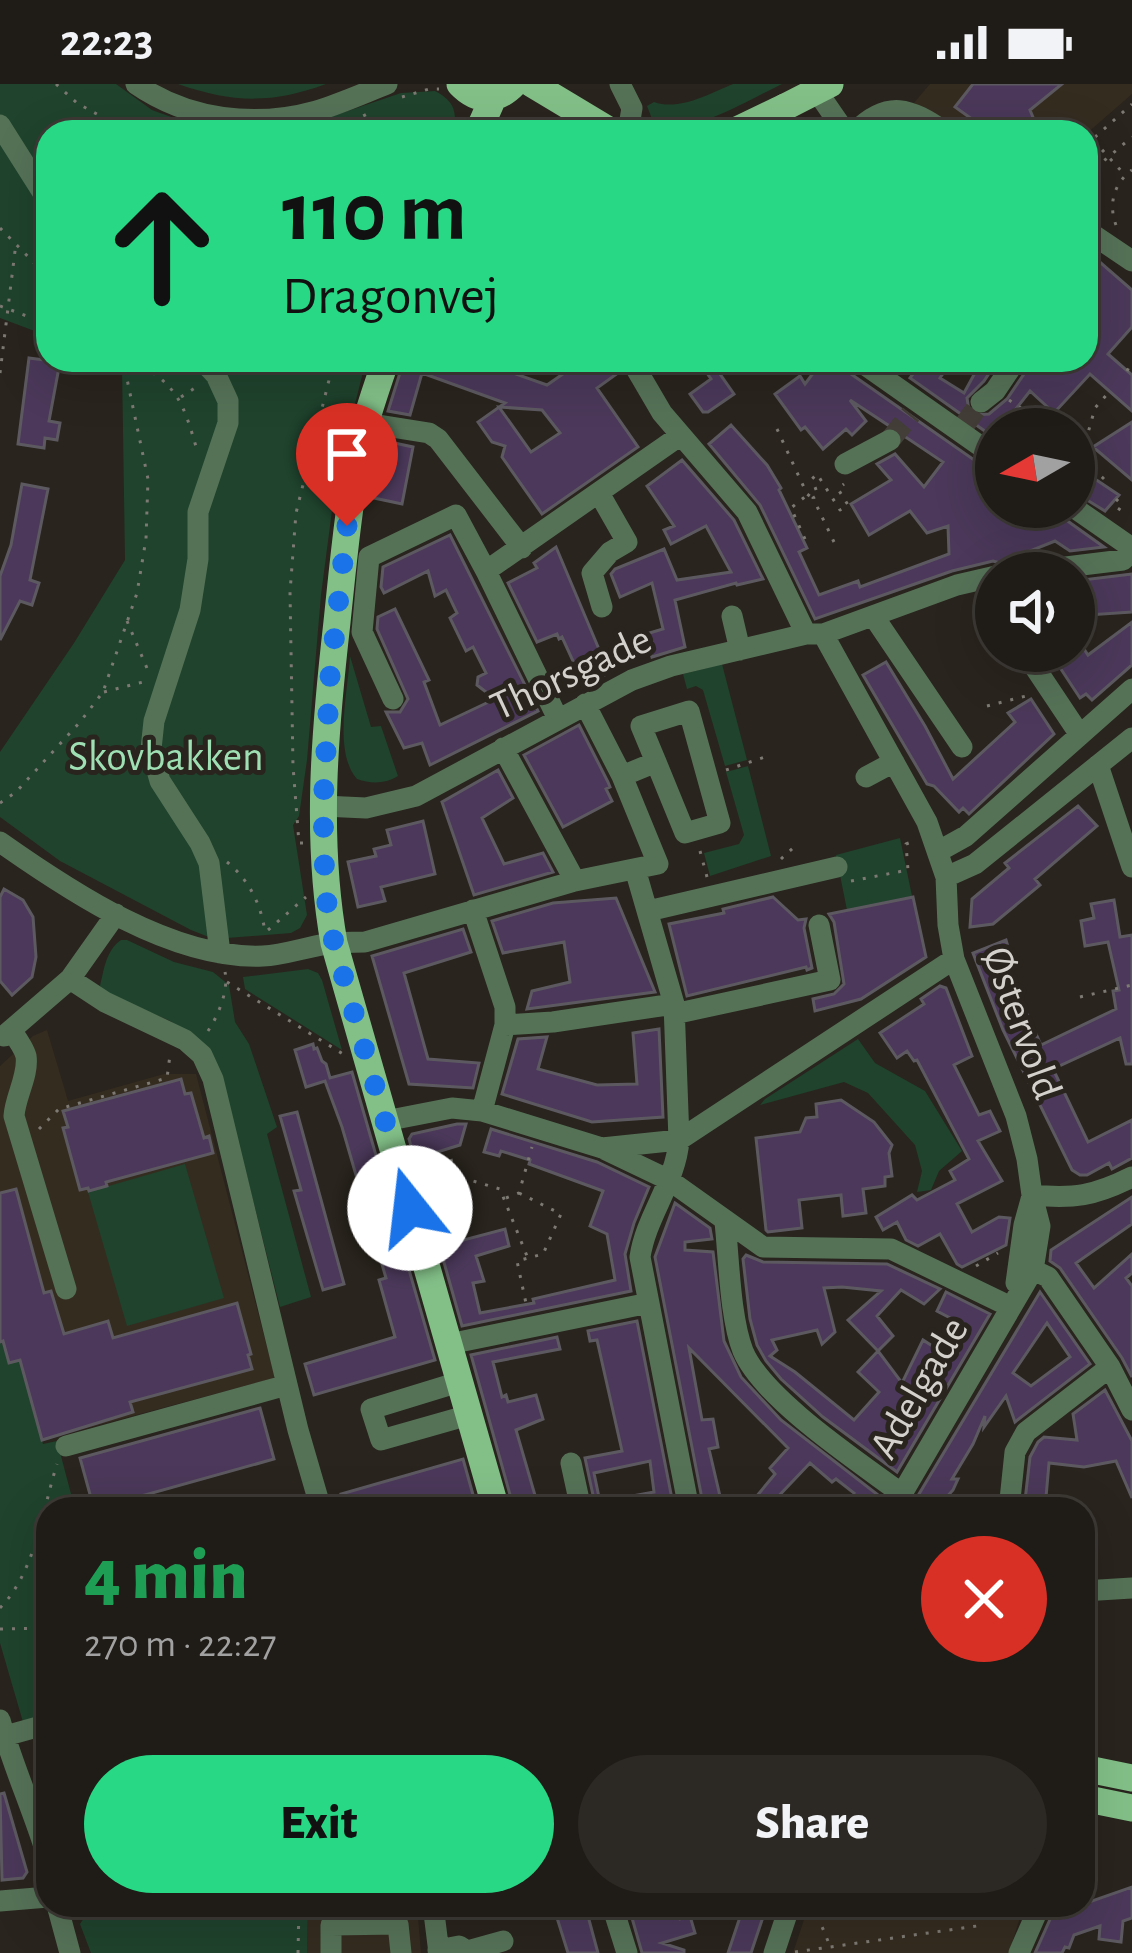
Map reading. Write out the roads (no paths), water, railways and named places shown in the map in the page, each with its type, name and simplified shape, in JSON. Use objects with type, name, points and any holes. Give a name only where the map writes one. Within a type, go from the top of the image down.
[{"type":"main road","points":[[758,120],[830,84]]},
{"type":"main road","points":[[479,120],[490,90]]},
{"type":"main road","points":[[490,90],[552,120]]},
{"type":"main road","points":[[490,90],[577,120]]},
{"type":"main road","points":[[382,372],[366,423],[330,677],[322,844],[325,892],[334,943],[493,1497]]},
{"type":"main road","points":[[1095,1770],[1132,1778]]},
{"type":"main road","points":[[1095,1800],[1132,1808]]},
{"type":"street","points":[[136,84],[172,105],[240,120],[279,118],[392,92]]},
{"type":"street","points":[[620,84],[632,108],[630,120]]},
{"type":"street","points":[[812,84],[837,120]]},
{"type":"street","points":[[867,120],[904,109],[927,120]]},
{"type":"street","points":[[0,125],[36,181]]},
{"type":"street","points":[[1098,238],[1132,261]]},
{"type":"street","points":[[209,372],[216,375],[228,400],[228,423],[198,512],[198,559],[190,610],[154,722],[151,749],[160,781],[206,856],[220,953]]},
{"type":"street","name":"Østervold","points":[[639,372],[662,413],[747,512],[936,842],[946,877],[954,959],[1016,1116],[1028,1159],[1040,1226],[1018,1262]]},
{"type":"street","points":[[872,372],[914,409],[975,441]]},
{"type":"street","points":[[988,396],[1007,372]]},
{"type":"street","points":[[366,423],[438,439],[522,548]]},
{"type":"street","points":[[486,572],[681,435]]},
{"type":"street","points":[[845,464],[890,440]]},
{"type":"street","points":[[599,493],[627,542],[610,552],[592,573],[602,607]]},
{"type":"street","points":[[393,699],[362,632],[369,557],[456,515],[558,719]]},
{"type":"street","points":[[1095,523],[1132,549],[1123,560],[1095,563]]},
{"type":"street","name":"Thorsgade","points":[[323,806],[366,808],[416,796],[632,680],[671,666],[874,617],[975,581]]},
{"type":"street","points":[[732,616],[740,650]]},
{"type":"street","points":[[874,617],[962,747]]},
{"type":"street","points":[[1038,672],[1080,735]]},
{"type":"street","points":[[936,842],[966,836],[1132,689]]},
{"type":"street","points":[[585,704],[622,776],[646,866],[651,919],[674,1009],[678,1158],[642,1241],[640,1257],[687,1497]]},
{"type":"street","points":[[689,711],[720,823],[685,833],[656,763],[641,726],[689,711]]},
{"type":"street","points":[[946,877],[975,864],[1132,738]]},
{"type":"street","points":[[503,748],[575,881]]},
{"type":"street","points":[[866,776],[894,762]]},
{"type":"street","points":[[622,776],[656,763]]},
{"type":"street","points":[[1099,765],[1132,867]]},
{"type":"street","points":[[0,842],[116,914],[166,937],[220,953],[267,956],[365,942],[575,881],[646,866]]},
{"type":"street","points":[[651,919],[838,875]]},
{"type":"street","points":[[473,910],[506,1006],[482,1112]]},
{"type":"street","points":[[66,1289],[14,1116],[26,1054],[5,1034],[70,979],[116,914]]},
{"type":"street","points":[[505,1024],[674,1009],[830,980],[819,925]]},
{"type":"street","points":[[602,1148],[679,1140],[954,959]]},
{"type":"street","points":[[70,979],[105,1002],[184,1040],[202,1055],[213,1079],[286,1385],[319,1497]]},
{"type":"street","points":[[385,1121],[452,1108],[537,1128],[602,1148],[669,1180],[763,1247],[891,1249],[1011,1306]]},
{"type":"street","points":[[1032,1196],[1078,1198],[1132,1177]]},
{"type":"street","points":[[725,1222],[738,1337],[753,1369],[891,1497]]},
{"type":"street","points":[[1018,1262],[1048,1277],[1110,1367],[1132,1410]]},
{"type":"street","name":"Adelgade","points":[[900,1497],[1011,1306],[1018,1262]]},
{"type":"street","points":[[449,1344],[649,1303]]},
{"type":"street","points":[[1010,1497],[1015,1452],[1026,1432],[1110,1367]]},
{"type":"street","points":[[459,1382],[371,1408],[381,1440],[469,1415]]},
{"type":"street","points":[[66,1446],[286,1385]]},
{"type":"street","points":[[571,1463],[578,1497]]},
{"type":"street","points":[[1095,1591],[1132,1588]]},
{"type":"street","points":[[36,1725],[2,1728],[36,1817]]},
{"type":"street","points":[[0,1900],[36,1898]]},
{"type":"street","points":[[60,1917],[70,1953]]},
{"type":"street","points":[[331,1953],[331,1925],[337,1917]]},
{"type":"street","points":[[352,1917],[398,1924],[400,1953]]},
{"type":"street","points":[[435,1917],[439,1952],[459,1946],[467,1951],[503,1941]]},
{"type":"street","points":[[616,1917],[627,1953]]},
{"type":"street","points":[[775,1950],[786,1917]]},
{"type":"street","points":[[1019,1953],[1035,1917]]},
{"type":"tunnel","points":[[963,427],[981,402]]},
{"type":"tunnel","points":[[890,440],[911,414]]},
{"type":"park label","name":"Skovbakken","points":[[166,757]]}]
